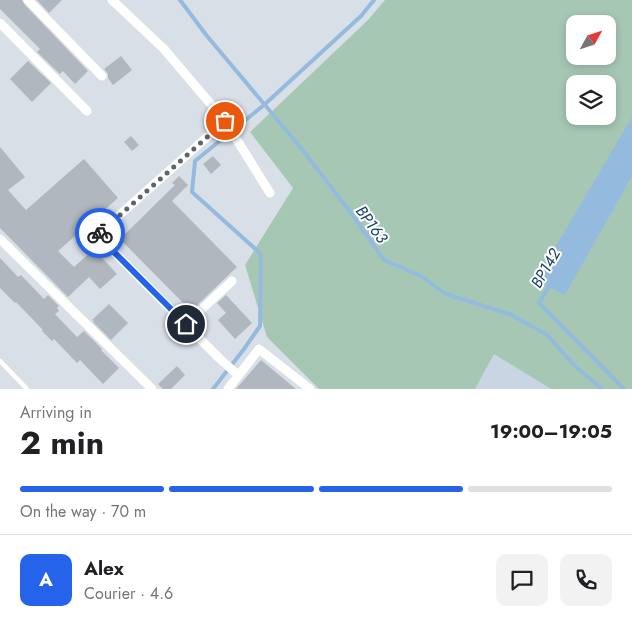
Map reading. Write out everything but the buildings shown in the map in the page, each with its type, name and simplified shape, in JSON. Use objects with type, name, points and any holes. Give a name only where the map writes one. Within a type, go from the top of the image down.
[{"type":"street","points":[[28,0],[102,76]]},
{"type":"street","points":[[112,0],[164,49],[225,121],[270,193]]},
{"type":"street","points":[[0,23],[87,112]]},
{"type":"street","points":[[225,121],[97,235],[237,373]]},
{"type":"street","points":[[0,239],[152,389]]},
{"type":"street","points":[[186,324],[232,281]]},
{"type":"street","points":[[228,389],[237,373],[259,349],[310,389]]},
{"type":"lane","points":[[0,361],[27,389]]},
{"type":"shaded area","points":[[494,353],[551,389],[475,389]]},
{"type":"green space","points":[[385,0],[632,0],[632,389],[551,389],[494,354],[475,389],[319,389],[267,337],[245,265],[293,188],[250,132],[368,20]]},
{"type":"water","points":[[632,117],[632,176],[565,295],[536,280]]},
{"type":"waterway","name":"BP163","points":[[180,0],[207,36],[301,148],[384,260],[421,276],[446,294],[512,315],[547,335],[575,366],[602,389]]},
{"type":"waterway","points":[[213,389],[260,326],[261,254],[192,192],[195,161],[264,105],[361,16],[374,0]]},
{"type":"waterway","name":"BP142","points":[[551,283],[539,303],[624,389]]},
{"type":"way so far","points":[[100,233],[225,121]]},
{"type":"route","points":[[100,233],[97,235],[186,324]]}]
